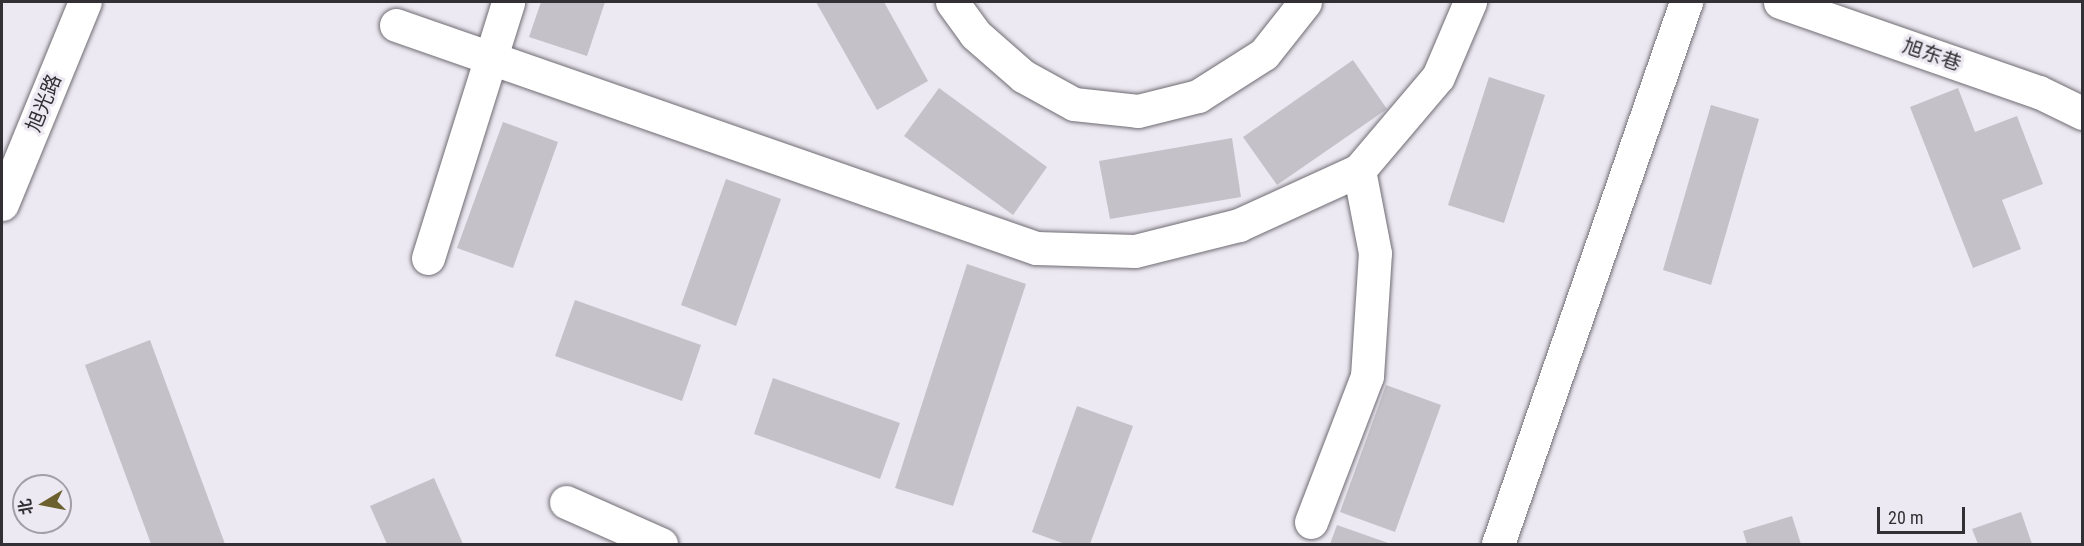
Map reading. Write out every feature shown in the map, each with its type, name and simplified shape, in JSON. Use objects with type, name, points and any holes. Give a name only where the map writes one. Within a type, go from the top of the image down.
[{"type":"street","name":"旭光路","points":[[4,190],[85,2]]},
{"type":"street","points":[[428,258],[508,2]]},
{"type":"street","points":[[952,2],[975,34],[1023,76],[1074,104],[1138,111],[1198,96],[1264,54],[1305,2]]},
{"type":"street","points":[[396,25],[1036,248],[1135,251],[1227,228],[1359,170],[1438,77],[1470,2]]},
{"type":"street","points":[[1498,544],[1686,2]]},
{"type":"street","name":"旭东巷","points":[[1780,2],[2039,92],[2082,112]]},
{"type":"street","points":[[1311,522],[1366,376],[1376,253],[1359,170]]},
{"type":"street","points":[[566,502],[661,544]]},
{"type":"building","points":[[541,2],[605,2],[587,56],[529,37]]},
{"type":"building","points":[[816,2],[884,2],[928,81],[877,110]]},
{"type":"building","points":[[1353,60],[1387,109],[1277,185],[1243,137]]},
{"type":"building","points":[[1489,77],[1545,95],[1504,223],[1448,205]]},
{"type":"building","points":[[939,88],[1047,167],[1013,215],[904,136]]},
{"type":"building","points":[[1958,88],[1975,132],[2017,116],[2043,184],[2002,200],[2021,249],[1973,268],[1910,107]]},
{"type":"building","points":[[1711,105],[1759,119],[1711,285],[1663,270]]},
{"type":"building","points":[[503,122],[558,142],[513,268],[457,248]]},
{"type":"building","points":[[1232,138],[1241,197],[1110,219],[1099,161]]},
{"type":"building","points":[[726,179],[781,199],[736,326],[681,305]]},
{"type":"building","points":[[967,264],[1026,284],[953,506],[895,488]]},
{"type":"building","points":[[575,300],[701,345],[682,401],[555,356]]},
{"type":"building","points":[[150,340],[225,544],[151,544],[85,365]]},
{"type":"building","points":[[773,378],[900,423],[880,479],[754,434]]},
{"type":"building","points":[[1386,385],[1441,405],[1395,532],[1340,512]]},
{"type":"building","points":[[1077,406],[1133,426],[1090,544],[1065,544],[1032,532]]},
{"type":"building","points":[[434,478],[463,544],[387,544],[370,506]]},
{"type":"building","points":[[2021,512],[2032,544],[1978,544],[1972,529]]},
{"type":"building","points":[[1792,516],[1801,544],[1747,544],[1743,531]]},
{"type":"building","points":[[1337,525],[1391,544],[1330,544]]}]
